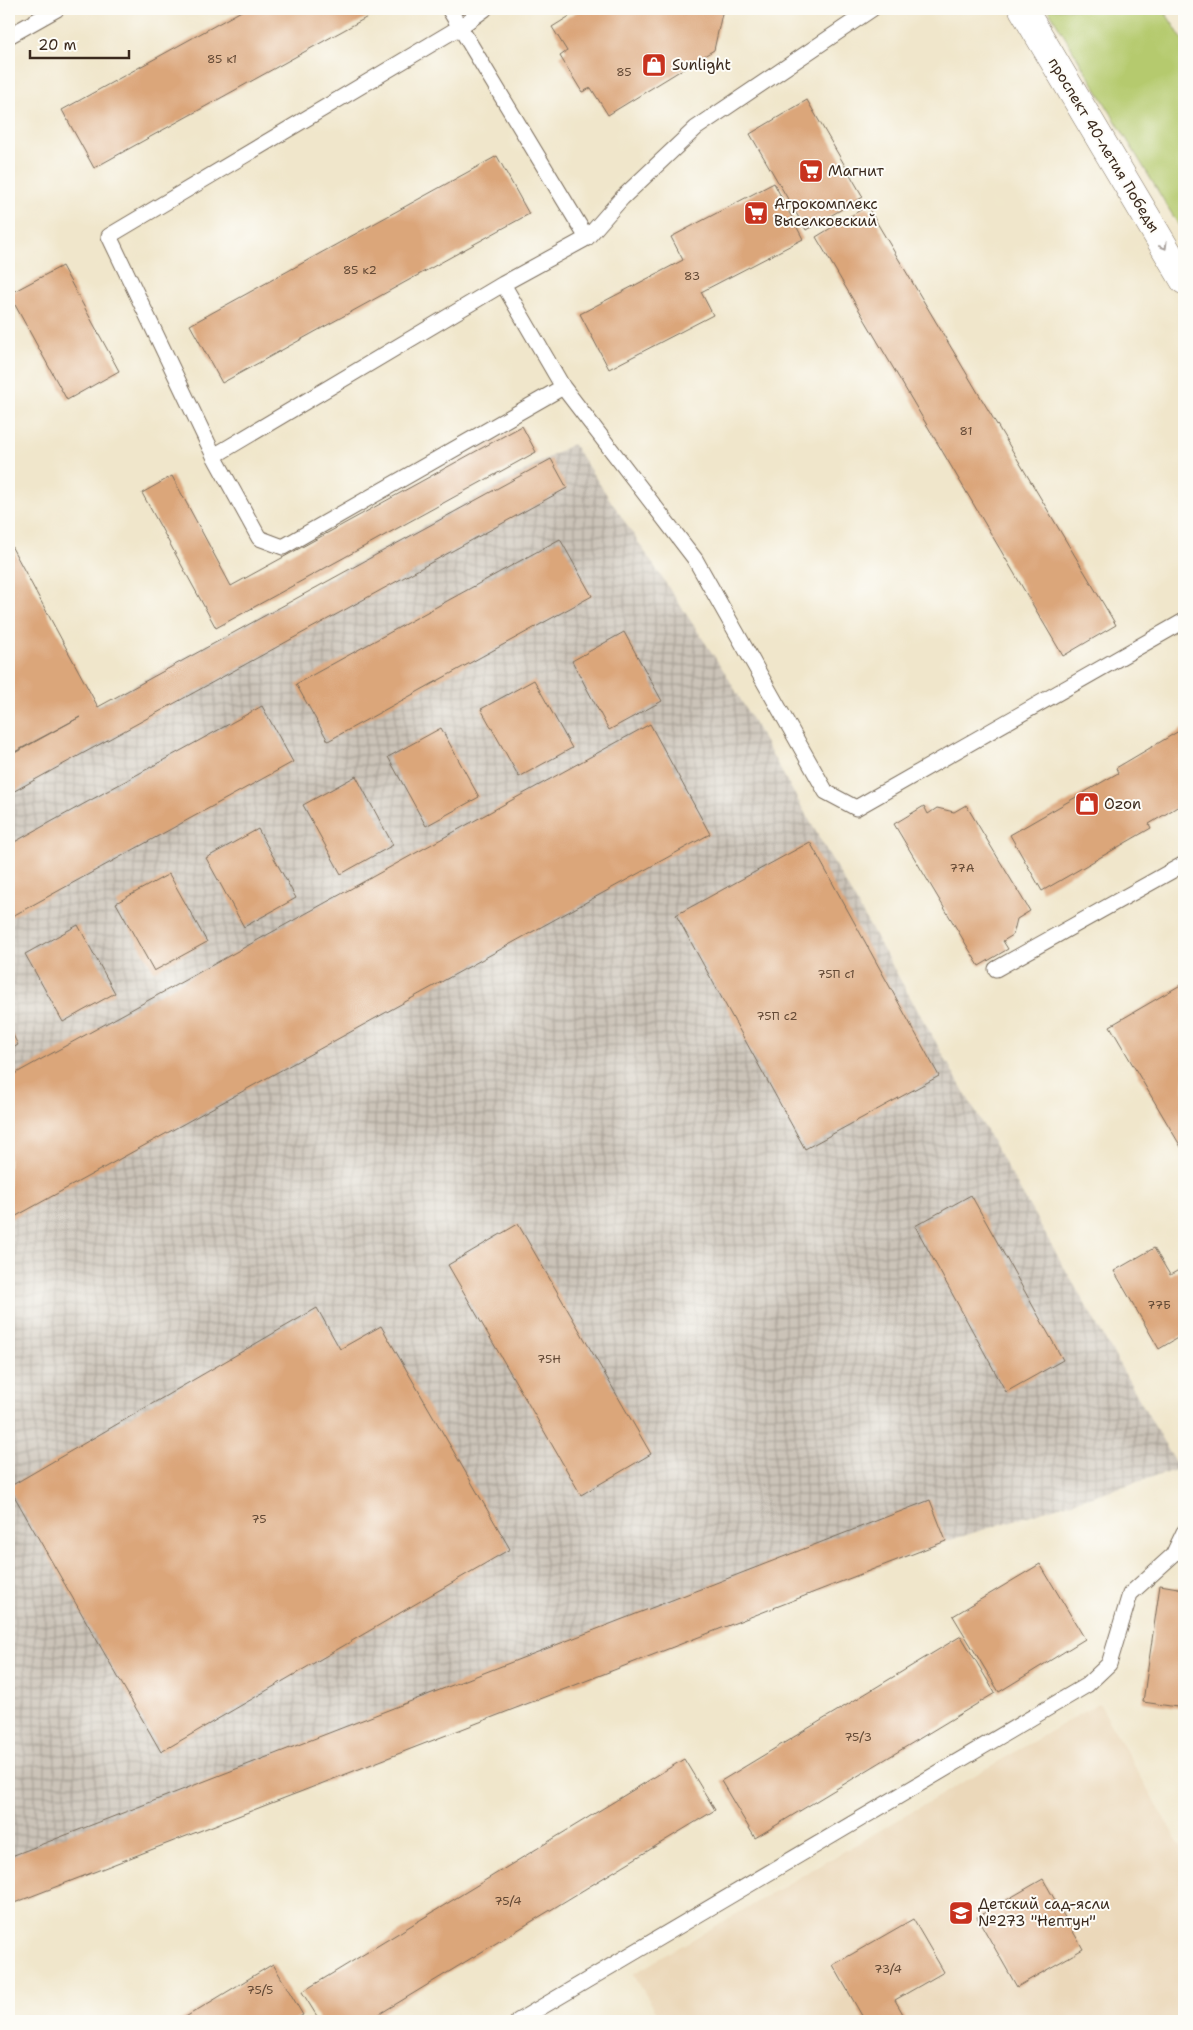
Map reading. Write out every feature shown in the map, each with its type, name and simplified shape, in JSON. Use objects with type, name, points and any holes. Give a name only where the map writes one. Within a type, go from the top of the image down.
[{"type":"main road","name":"проспект 40-летия Победы","points":[[1023,9],[1184,280]]},
{"type":"lane","points":[[9,36],[57,9]]},
{"type":"lane","points":[[449,9],[587,238]]},
{"type":"lane","points":[[485,9],[460,27],[109,236],[214,456],[259,538],[283,547],[563,387]]},
{"type":"lane","points":[[214,456],[503,284],[587,238],[622,198],[696,128],[872,9]]},
{"type":"lane","points":[[503,284],[563,387],[695,559],[826,792],[856,808],[1184,621]]},
{"type":"lane","points":[[996,968],[1184,864]]},
{"type":"lane","points":[[518,2021],[1087,1685],[1109,1664],[1130,1594],[1173,1555],[1184,1532]]},
{"type":"shaded area","points":[[573,444],[726,674],[1179,1469],[947,1541],[9,1902],[9,754]]},
{"type":"shaded area","name":"Детский сад-ясли №273 \"Нептун\"","points":[[1099,1703],[1184,1853],[1184,2021],[662,2021],[633,1974]]},
{"type":"green space","points":[[1048,9],[1163,9],[1184,42],[1184,234]]},
{"type":"building","points":[[245,9],[382,9],[94,168],[62,110]]},
{"type":"building","points":[[581,9],[723,9],[714,50],[608,115],[591,88],[582,92],[560,56],[567,51],[552,27]]},
{"type":"building","points":[[807,100],[863,197],[806,230],[750,134]]},
{"type":"building","points":[[497,156],[529,214],[222,383],[190,325]]},
{"type":"building","points":[[774,183],[803,239],[701,292],[713,315],[609,369],[580,314],[683,260],[671,237]]},
{"type":"building","points":[[867,206],[1116,625],[1063,656],[816,237]]},
{"type":"building","points":[[62,266],[119,371],[67,400],[9,294]]},
{"type":"building","points":[[522,426],[536,452],[216,628],[142,493],[172,476],[231,586]]},
{"type":"building","points":[[551,459],[567,488],[9,794],[9,756],[80,717],[9,755],[9,542],[98,707]]},
{"type":"building","points":[[560,539],[592,596],[328,741],[296,684]]},
{"type":"building","points":[[624,632],[662,701],[609,730],[572,661]]},
{"type":"building","points":[[534,680],[572,748],[519,777],[481,709]]},
{"type":"building","points":[[262,706],[293,762],[9,918],[9,845]]},
{"type":"building","points":[[650,724],[710,834],[9,1220],[9,1077]]},
{"type":"building","points":[[441,728],[479,797],[426,826],[388,757]]},
{"type":"building","points":[[1184,728],[1184,803],[1149,824],[1151,828],[1042,891],[1010,835],[1118,773],[1116,768]]},
{"type":"building","points":[[356,776],[393,845],[341,874],[303,805]]},
{"type":"building","points":[[966,805],[1030,911],[1017,919],[1013,935],[1003,941],[1008,949],[979,966],[894,824],[924,806],[928,814],[937,808],[954,812]]},
{"type":"building","points":[[258,829],[296,898],[244,927],[206,858]]},
{"type":"building","points":[[810,842],[939,1076],[805,1149],[676,915]]},
{"type":"building","points":[[169,874],[207,942],[154,971],[116,903]]},
{"type":"building","points":[[78,925],[115,993],[63,1022],[25,954]]},
{"type":"building","points":[[1184,983],[1184,1152],[1110,1026]]},
{"type":"building","points":[[9,1027],[18,1045],[9,1050]]},
{"type":"building","points":[[971,1195],[1063,1360],[1006,1392],[915,1226]]},
{"type":"building","points":[[518,1224],[651,1454],[581,1495],[448,1265]]},
{"type":"building","points":[[1154,1248],[1170,1275],[1184,1267],[1184,1334],[1159,1349],[1114,1271]]},
{"type":"building","points":[[317,1308],[340,1349],[381,1326],[510,1549],[161,1752],[9,1487]]},
{"type":"building","points":[[930,1500],[946,1541],[9,1905],[9,1857]]},
{"type":"building","points":[[1040,1564],[1085,1639],[999,1692],[953,1616]]},
{"type":"building","points":[[1160,1585],[1184,1589],[1184,1708],[1143,1702]]},
{"type":"building","points":[[961,1636],[995,1693],[755,1838],[721,1781]]},
{"type":"building","points":[[684,1759],[715,1810],[368,2021],[320,2021],[302,1992]]},
{"type":"building","points":[[1043,1879],[1083,1949],[1017,1987],[977,1917]]},
{"type":"building","points":[[913,1919],[944,1972],[895,2000],[907,2021],[865,2021],[833,1965]]},
{"type":"building","points":[[273,1964],[303,2015],[292,2021],[179,2021]]},
{"type":"place","name":"Sunlight","points":[[654,65]]},
{"type":"place","name":"Магнит","points":[[811,171]]},
{"type":"place","name":"Агрокомплекс Выселковский","points":[[756,213]]},
{"type":"place","name":"Ozon","points":[[1087,804]]},
{"type":"place","name":"Детский сад-ясли №273 \"Нептун\"","points":[[961,1913]]}]
